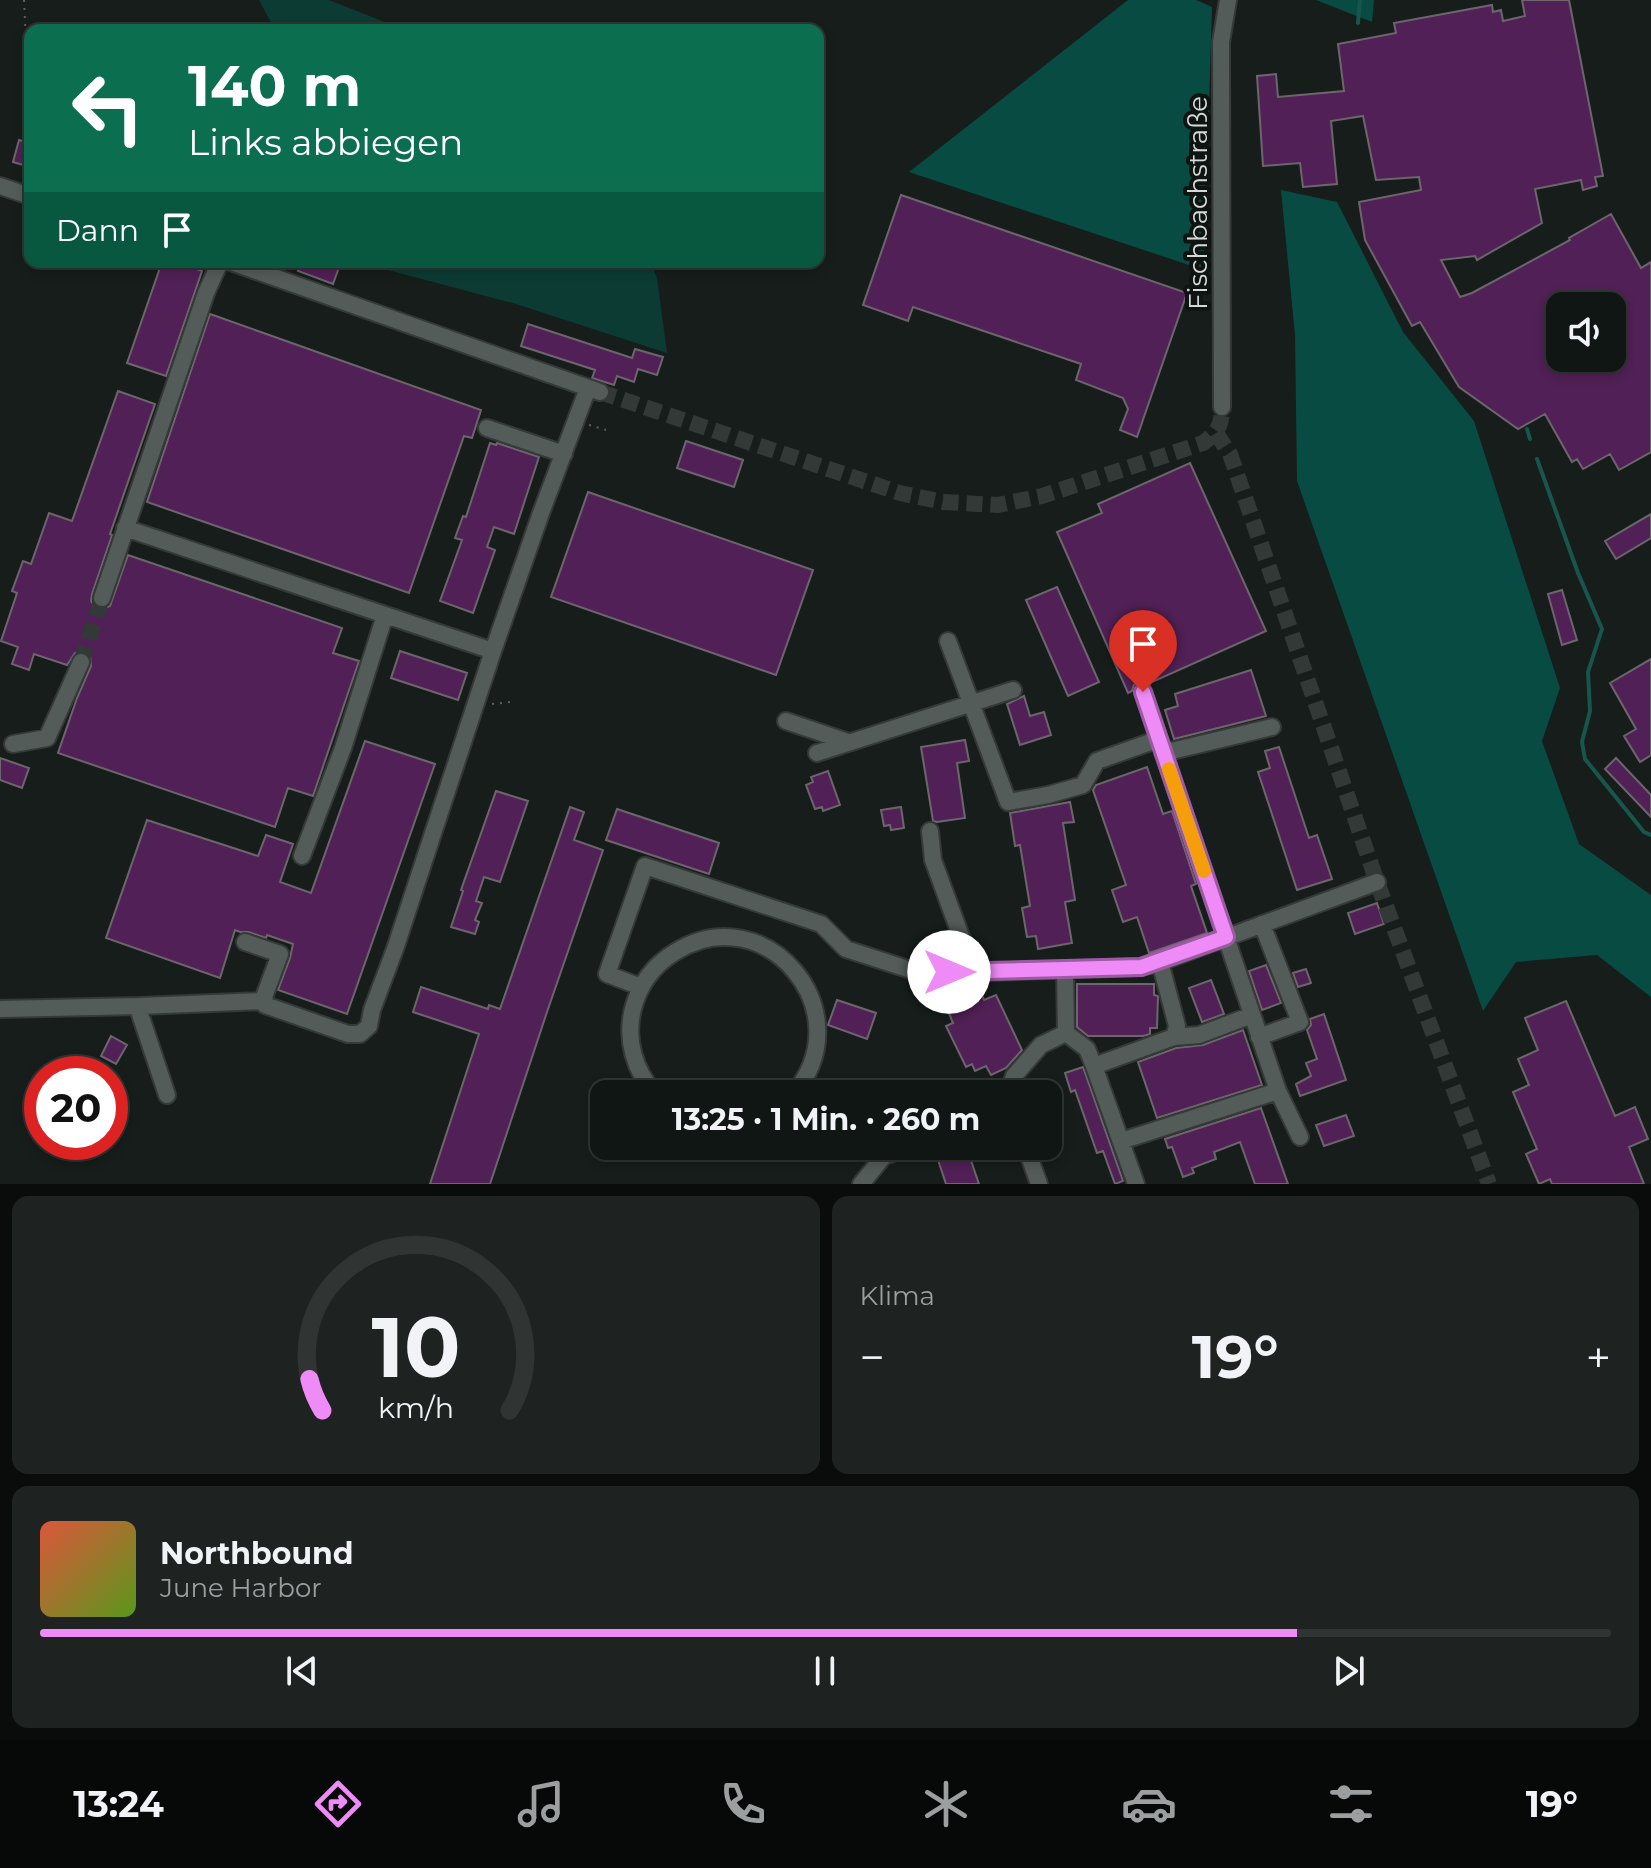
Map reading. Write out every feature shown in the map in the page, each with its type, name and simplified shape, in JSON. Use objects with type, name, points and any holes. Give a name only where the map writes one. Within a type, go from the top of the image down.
[{"type":"street","name":"Fischbachstraße","points":[[1222,407],[1221,42],[1228,0]]},
{"type":"street","points":[[0,186],[24,194]]},
{"type":"street","points":[[102,598],[206,293],[217,268]]},
{"type":"street","points":[[245,942],[280,954],[264,997],[265,1005],[348,1034],[360,1034],[369,1026],[493,651],[564,454],[594,390],[248,268]]},
{"type":"street","points":[[487,428],[564,454]]},
{"type":"street","points":[[125,528],[493,651]]},
{"type":"street","points":[[302,856],[343,748],[385,615]]},
{"type":"street","points":[[948,641],[1008,802],[1083,785],[1097,761],[1161,746],[1272,727]]},
{"type":"street","points":[[13,744],[47,738],[81,662]]},
{"type":"street","points":[[817,753],[1013,690]]},
{"type":"street","points":[[1143,692],[1278,1091],[1300,1137]]},
{"type":"street","points":[[786,721],[848,742]]},
{"type":"street","points":[[930,831],[933,860],[974,972]]},
{"type":"street","points":[[641,987],[607,974],[645,866],[821,924],[846,949],[917,972],[1141,967],[1377,882]]},
{"type":"street","points":[[1259,1037],[1300,1022],[1262,924]]},
{"type":"street","points":[[644,1080],[631,1041],[632,1013],[641,987],[668,955],[693,942],[720,937],[762,945],[795,970],[803,981],[817,1021],[816,1048],[803,1080]]},
{"type":"street","points":[[1160,962],[1177,1026],[1174,1037]]},
{"type":"street","points":[[1065,969],[1066,1033]]},
{"type":"street","points":[[0,1009],[265,1001]]},
{"type":"street","points":[[140,1006],[167,1095]]},
{"type":"street","points":[[1094,1066],[1174,1037],[1199,1035],[1252,1015]]},
{"type":"street","points":[[1066,1033],[1087,1049],[1136,1184]]},
{"type":"street","points":[[1013,1080],[1041,1045],[1066,1033]]},
{"type":"street","points":[[1121,1141],[1278,1091]]},
{"type":"street","points":[[861,1184],[881,1160]]},
{"type":"street","points":[[1030,1160],[1039,1184]]},
{"type":"path","points":[[24,0],[25,24]]},
{"type":"path","points":[[477,701],[490,705],[511,702]]},
{"type":"green space","points":[[259,0],[329,0],[390,24],[272,24]]},
{"type":"green space","points":[[1128,0],[1196,0],[1212,7],[1204,270],[909,172]]},
{"type":"green space","points":[[1316,0],[1374,0],[1372,22]]},
{"type":"green space","points":[[1281,190],[1337,202],[1403,332],[1474,421],[1560,688],[1542,741],[1579,844],[1651,895],[1651,997],[1597,955],[1516,962],[1483,1011],[1297,481],[1295,335]]},
{"type":"green space","points":[[381,268],[653,268],[667,353],[516,304]]},
{"type":"building","points":[[1522,0],[1569,0],[1603,176],[1595,177],[1597,186],[1583,190],[1581,180],[1535,189],[1542,223],[1477,260],[1475,256],[1441,260],[1460,297],[1570,240],[1611,214],[1641,268],[1651,262],[1651,452],[1619,470],[1610,454],[1583,469],[1577,459],[1572,462],[1545,414],[1518,429],[1459,387],[1420,322],[1412,326],[1365,240],[1359,202],[1421,190],[1419,177],[1376,180],[1363,116],[1331,121],[1337,184],[1303,187],[1300,163],[1263,166],[1257,76],[1276,74],[1278,97],[1344,91],[1338,44],[1396,33],[1394,23],[1492,5],[1493,12],[1501,10],[1503,21],[1525,16]]},
{"type":"building","points":[[19,140],[24,141],[24,165],[13,162]]},
{"type":"building","points":[[901,195],[1187,293],[1137,437],[1120,430],[1128,409],[1123,398],[1076,380],[1081,364],[913,307],[908,321],[863,305]]},
{"type":"building","points":[[160,268],[202,271],[166,376],[127,363]]},
{"type":"building","points":[[299,268],[339,268],[333,284],[298,271]]},
{"type":"building","points":[[210,314],[481,410],[472,438],[464,436],[409,593],[147,502]]},
{"type":"building","points":[[528,324],[632,358],[635,349],[663,357],[657,375],[638,369],[634,382],[617,376],[614,385],[592,378],[595,370],[521,346]]},
{"type":"building","points":[[118,391],[155,404],[110,534],[92,594],[94,606],[103,609],[110,606],[128,555],[342,628],[333,653],[359,661],[313,796],[288,788],[275,827],[58,753],[91,666],[90,656],[85,652],[75,653],[67,665],[34,654],[29,670],[12,664],[18,647],[1,641],[17,593],[12,591],[23,561],[31,564],[49,513],[72,521]]},
{"type":"building","points":[[686,441],[743,460],[734,487],[677,468]]},
{"type":"building","points":[[490,443],[539,457],[514,534],[494,527],[487,547],[495,550],[473,613],[440,601],[462,540],[455,538],[463,516],[466,517]]},
{"type":"building","points":[[1190,463],[1266,631],[1150,683],[1139,682],[1128,693],[1057,532],[1102,513],[1098,504]]},
{"type":"building","points":[[588,492],[813,570],[776,675],[551,597]]},
{"type":"building","points":[[1651,514],[1651,538],[1616,559],[1605,541]]},
{"type":"building","points":[[1057,587],[1099,682],[1068,696],[1026,600]]},
{"type":"building","points":[[1562,590],[1577,640],[1562,645],[1548,594]]},
{"type":"building","points":[[400,651],[467,673],[458,700],[391,678]]},
{"type":"building","points":[[1651,659],[1651,755],[1640,762],[1624,736],[1636,729],[1610,683]]},
{"type":"building","points":[[1251,670],[1266,716],[1174,739],[1165,710],[1178,706],[1175,694]]},
{"type":"building","points":[[1024,696],[1030,716],[1044,712],[1051,735],[1020,745],[1007,704]]},
{"type":"building","points":[[965,740],[969,761],[957,763],[965,818],[933,821],[921,747]]},
{"type":"building","points":[[365,741],[435,764],[347,1014],[278,990],[293,944],[267,935],[266,938],[235,930],[220,978],[106,938],[147,820],[258,856],[266,835],[293,844],[280,882],[311,893]]},
{"type":"building","points":[[1279,747],[1309,838],[1317,835],[1332,879],[1297,890],[1258,772],[1270,768],[1265,751]]},
{"type":"building","points":[[0,758],[29,768],[22,788],[0,780]]},
{"type":"building","points":[[1616,758],[1651,795],[1651,817],[1605,769]]},
{"type":"building","points":[[1147,767],[1163,814],[1172,811],[1196,884],[1191,886],[1207,933],[1149,953],[1137,917],[1123,922],[1112,890],[1126,885],[1093,790],[1096,785]]},
{"type":"building","points":[[828,771],[840,805],[823,811],[822,807],[815,809],[806,785],[813,782],[811,777]]},
{"type":"building","points":[[496,791],[528,801],[500,882],[484,877],[476,901],[482,903],[475,920],[479,922],[475,934],[451,927]]},
{"type":"building","points":[[1070,802],[1074,822],[1063,823],[1075,900],[1065,902],[1072,943],[1038,949],[1036,936],[1027,937],[1022,908],[1030,906],[1020,845],[1015,846],[1010,813]]},
{"type":"building","points":[[570,807],[584,812],[574,840],[603,850],[490,1184],[430,1184],[479,1034],[413,1012],[421,987],[488,1009],[489,1005],[500,1009]]},
{"type":"building","points":[[901,807],[904,828],[891,830],[890,825],[884,826],[881,810]]},
{"type":"building","points":[[617,809],[719,843],[709,874],[606,840]]},
{"type":"building","points":[[1377,903],[1384,924],[1355,934],[1348,913]]},
{"type":"building","points":[[1266,965],[1281,1003],[1262,1010],[1249,971]]},
{"type":"building","points":[[1306,969],[1311,983],[1298,987],[1293,973]]},
{"type":"building","points":[[1211,980],[1224,1014],[1202,1022],[1189,988]]},
{"type":"building","points":[[1077,984],[1154,984],[1154,995],[1158,996],[1157,1028],[1150,1028],[1150,1034],[1143,1036],[1088,1036],[1077,1027]]},
{"type":"building","points":[[982,995],[984,1000],[996,995],[1022,1050],[1006,1068],[991,1075],[986,1066],[975,1071],[972,1064],[966,1067],[946,1026],[953,1023],[948,1011]]},
{"type":"building","points":[[837,1000],[876,1013],[867,1039],[828,1025]]},
{"type":"building","points":[[1566,1001],[1615,1116],[1635,1107],[1648,1139],[1629,1147],[1644,1184],[1552,1184],[1550,1179],[1539,1184],[1526,1154],[1537,1149],[1513,1092],[1529,1085],[1518,1059],[1538,1050],[1525,1018]]},
{"type":"building","points":[[1324,1014],[1346,1080],[1300,1096],[1296,1084],[1311,1076],[1306,1063],[1317,1059],[1307,1030],[1311,1025],[1310,1019]]},
{"type":"building","points":[[1243,1030],[1262,1085],[1157,1118],[1138,1062],[1176,1048],[1203,1045]]},
{"type":"building","points":[[111,1036],[127,1045],[121,1056],[101,1056]]},
{"type":"building","points":[[1083,1067],[1123,1181],[1115,1184],[1103,1151],[1097,1153],[1075,1090],[1071,1092],[1065,1073]]},
{"type":"building","points":[[1261,1108],[1288,1184],[1255,1184],[1240,1142],[1214,1152],[1216,1159],[1192,1168],[1194,1173],[1183,1177],[1172,1147],[1168,1148],[1165,1139]]},
{"type":"building","points":[[1346,1115],[1354,1136],[1324,1146],[1316,1125]]},
{"type":"building","points":[[938,1160],[971,1160],[979,1184],[946,1184]]},
{"type":"waterway","points":[[1358,23],[1360,0]]},
{"type":"waterway","points":[[1527,429],[1530,439]]},
{"type":"waterway","points":[[1537,459],[1578,573],[1602,629],[1588,672],[1590,711],[1582,742],[1585,759],[1644,832],[1651,835]]},
{"type":"tunnel","points":[[600,392],[900,493],[943,502],[998,505],[1042,496],[1203,443],[1218,428],[1222,407]]},
{"type":"tunnel","points":[[1216,433],[1230,454],[1377,882],[1489,1184]]},
{"type":"tunnel","points":[[81,662],[102,598]]},
{"type":"slow traffic","points":[[1169,769],[1204,871]]},
{"type":"route","points":[[949,972],[1141,967],[1226,937],[1143,692]]}]
